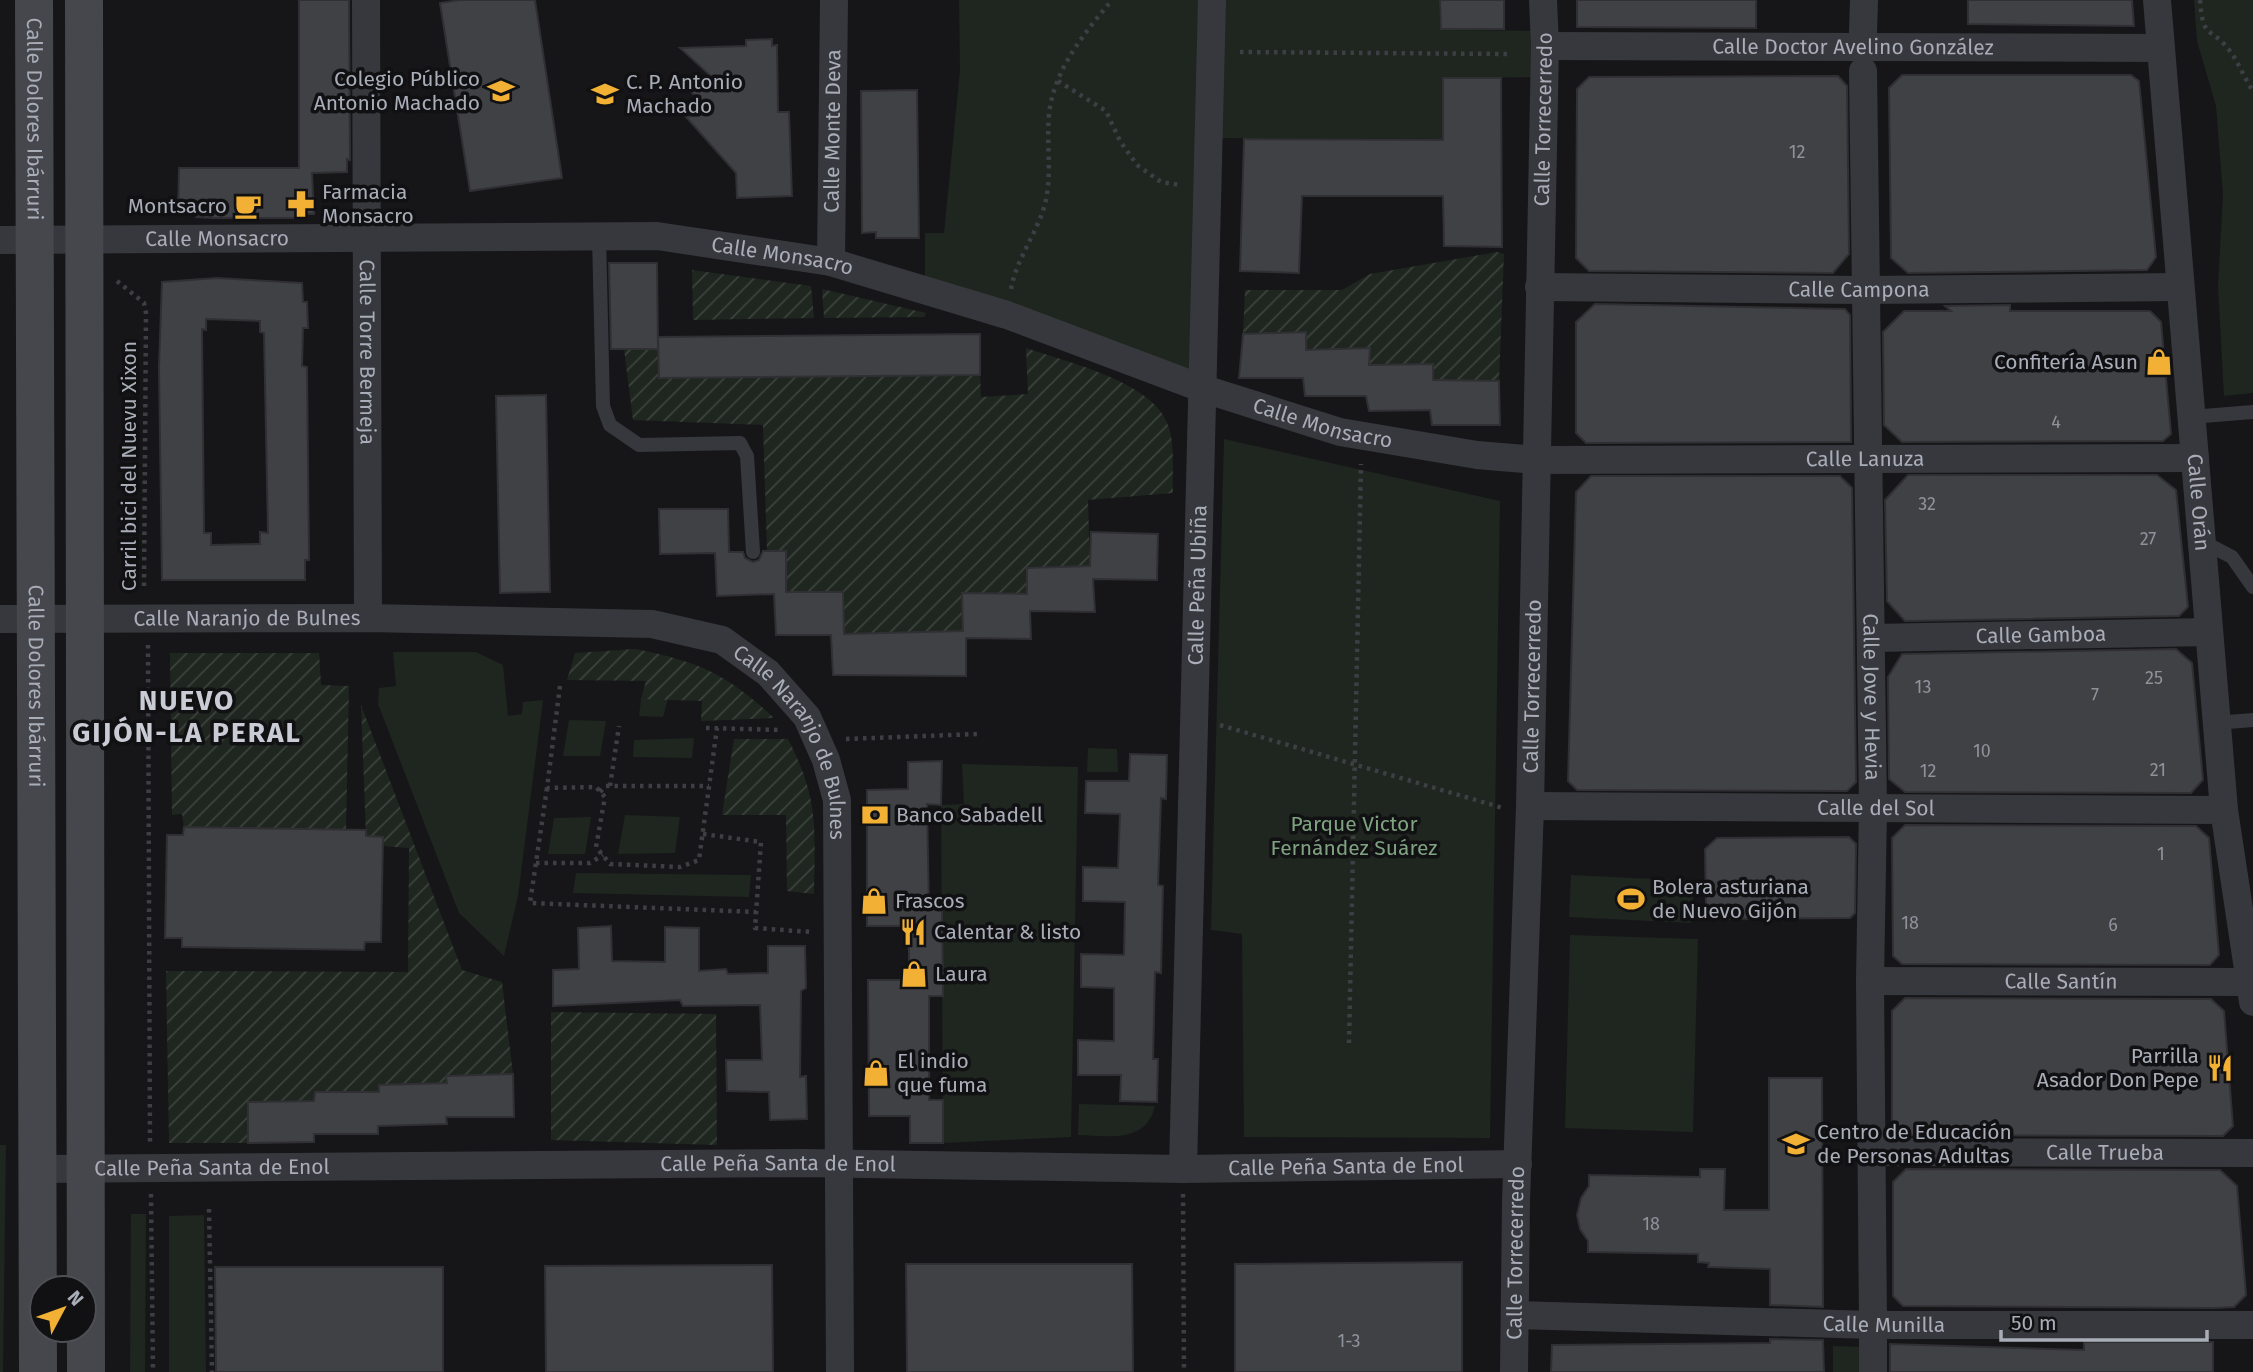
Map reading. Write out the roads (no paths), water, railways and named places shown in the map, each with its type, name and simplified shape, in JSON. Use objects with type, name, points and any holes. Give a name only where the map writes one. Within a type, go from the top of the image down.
[{"type":"street","name":"Calle Dolores Ibárruri","points":[[34,0],[18,240],[37,619],[40,1169],[38,1372]]},
{"type":"street","points":[[84,0],[101,239],[85,619],[86,1372]]},
{"type":"street","name":"Calle Torre Bermeja","points":[[366,0],[368,618]]},
{"type":"street","name":"Calle Monte Deva","points":[[831,262],[834,0]]},
{"type":"street","name":"Calle Peña Ubiña","points":[[1183,1169],[1192,717],[1212,0]]},
{"type":"street","name":"Calle Torrecerredo","points":[[1514,1372],[1518,1164],[1517,807],[1535,460],[1545,46],[1543,0]]},
{"type":"street","points":[[1863,33],[1864,0]]},
{"type":"street","name":"Calle Orán","points":[[2157,0],[2224,810],[2252,992]]},
{"type":"street","name":"Calle Doctor Avelino González","points":[[1545,46],[2160,48]]},
{"type":"street","name":"Calle Jove y Hevia","points":[[1863,71],[1873,808],[1870,981],[1873,1372]]},
{"type":"street","name":"Calle Monsacro","points":[[18,240],[657,236],[831,262],[1007,315],[1201,388],[1340,432],[1477,455],[1535,460]]},
{"type":"street","name":"Calle Campona","points":[[1539,287],[1865,290],[2180,287]]},
{"type":"street","name":"Calle Lanuza","points":[[1535,460],[2194,458]]},
{"type":"street","name":"Calle Naranjo de Bulnes","points":[[0,619],[368,618],[652,624],[722,640],[768,673],[807,717],[825,760],[837,800],[840,1372]]},
{"type":"street","name":"Calle Gamboa","points":[[1871,638],[2209,632]]},
{"type":"street","name":"Calle del Sol","points":[[1517,807],[2224,810]]},
{"type":"street","name":"Calle Santín","points":[[1870,981],[2252,992]]},
{"type":"street","name":"Calle Trueba","points":[[1872,1152],[2253,1153]]},
{"type":"street","name":"Calle Peña Santa de Enol","points":[[40,1169],[839,1164],[1183,1169],[1518,1164]]},
{"type":"street","name":"Calle Munilla","points":[[1515,1315],[1873,1332],[2253,1325]]},
{"type":"lane","points":[[598,236],[603,406],[610,425],[639,445],[740,443],[747,456],[754,552]]},
{"type":"lane","points":[[2191,417],[2253,412]]},
{"type":"lane","points":[[2203,542],[2232,557],[2253,587]]},
{"type":"lane","points":[[2217,723],[2253,720]]},
{"type":"place","name":"Colegio Público Antonio Machado","points":[[501,91]]},
{"type":"place","name":"C. P. Antonio Machado","points":[[605,94]]},
{"type":"place","name":"Farmacia Monsacro","points":[[301,204]]},
{"type":"place","name":"Montsacro","points":[[248,206]]},
{"type":"place","name":"Confitería Asun","points":[[2159,362]]},
{"type":"place","name":"Banco Sabadell","points":[[875,815]]},
{"type":"place","name":"Bolera asturiana de Nuevo Gijón","points":[[1631,899]]},
{"type":"place","name":"Frascos","points":[[874,901]]},
{"type":"place","name":"Calentar & listo","points":[[913,932]]},
{"type":"place","name":"Laura","points":[[914,974]]},
{"type":"place","name":"Parrilla Asador Don Pepe","points":[[2220,1068]]},
{"type":"place","name":"El indio que fuma","points":[[876,1073]]},
{"type":"place","name":"Centro de Educación de Personas Adultas","points":[[1796,1144]]},
{"type":"district","name":"NUEVO GIJÓN-LA PERAL","points":[[187,716]]},
{"type":"park label","name":"Parque Victor Fernández Suárez","points":[[1354,836]]}]
